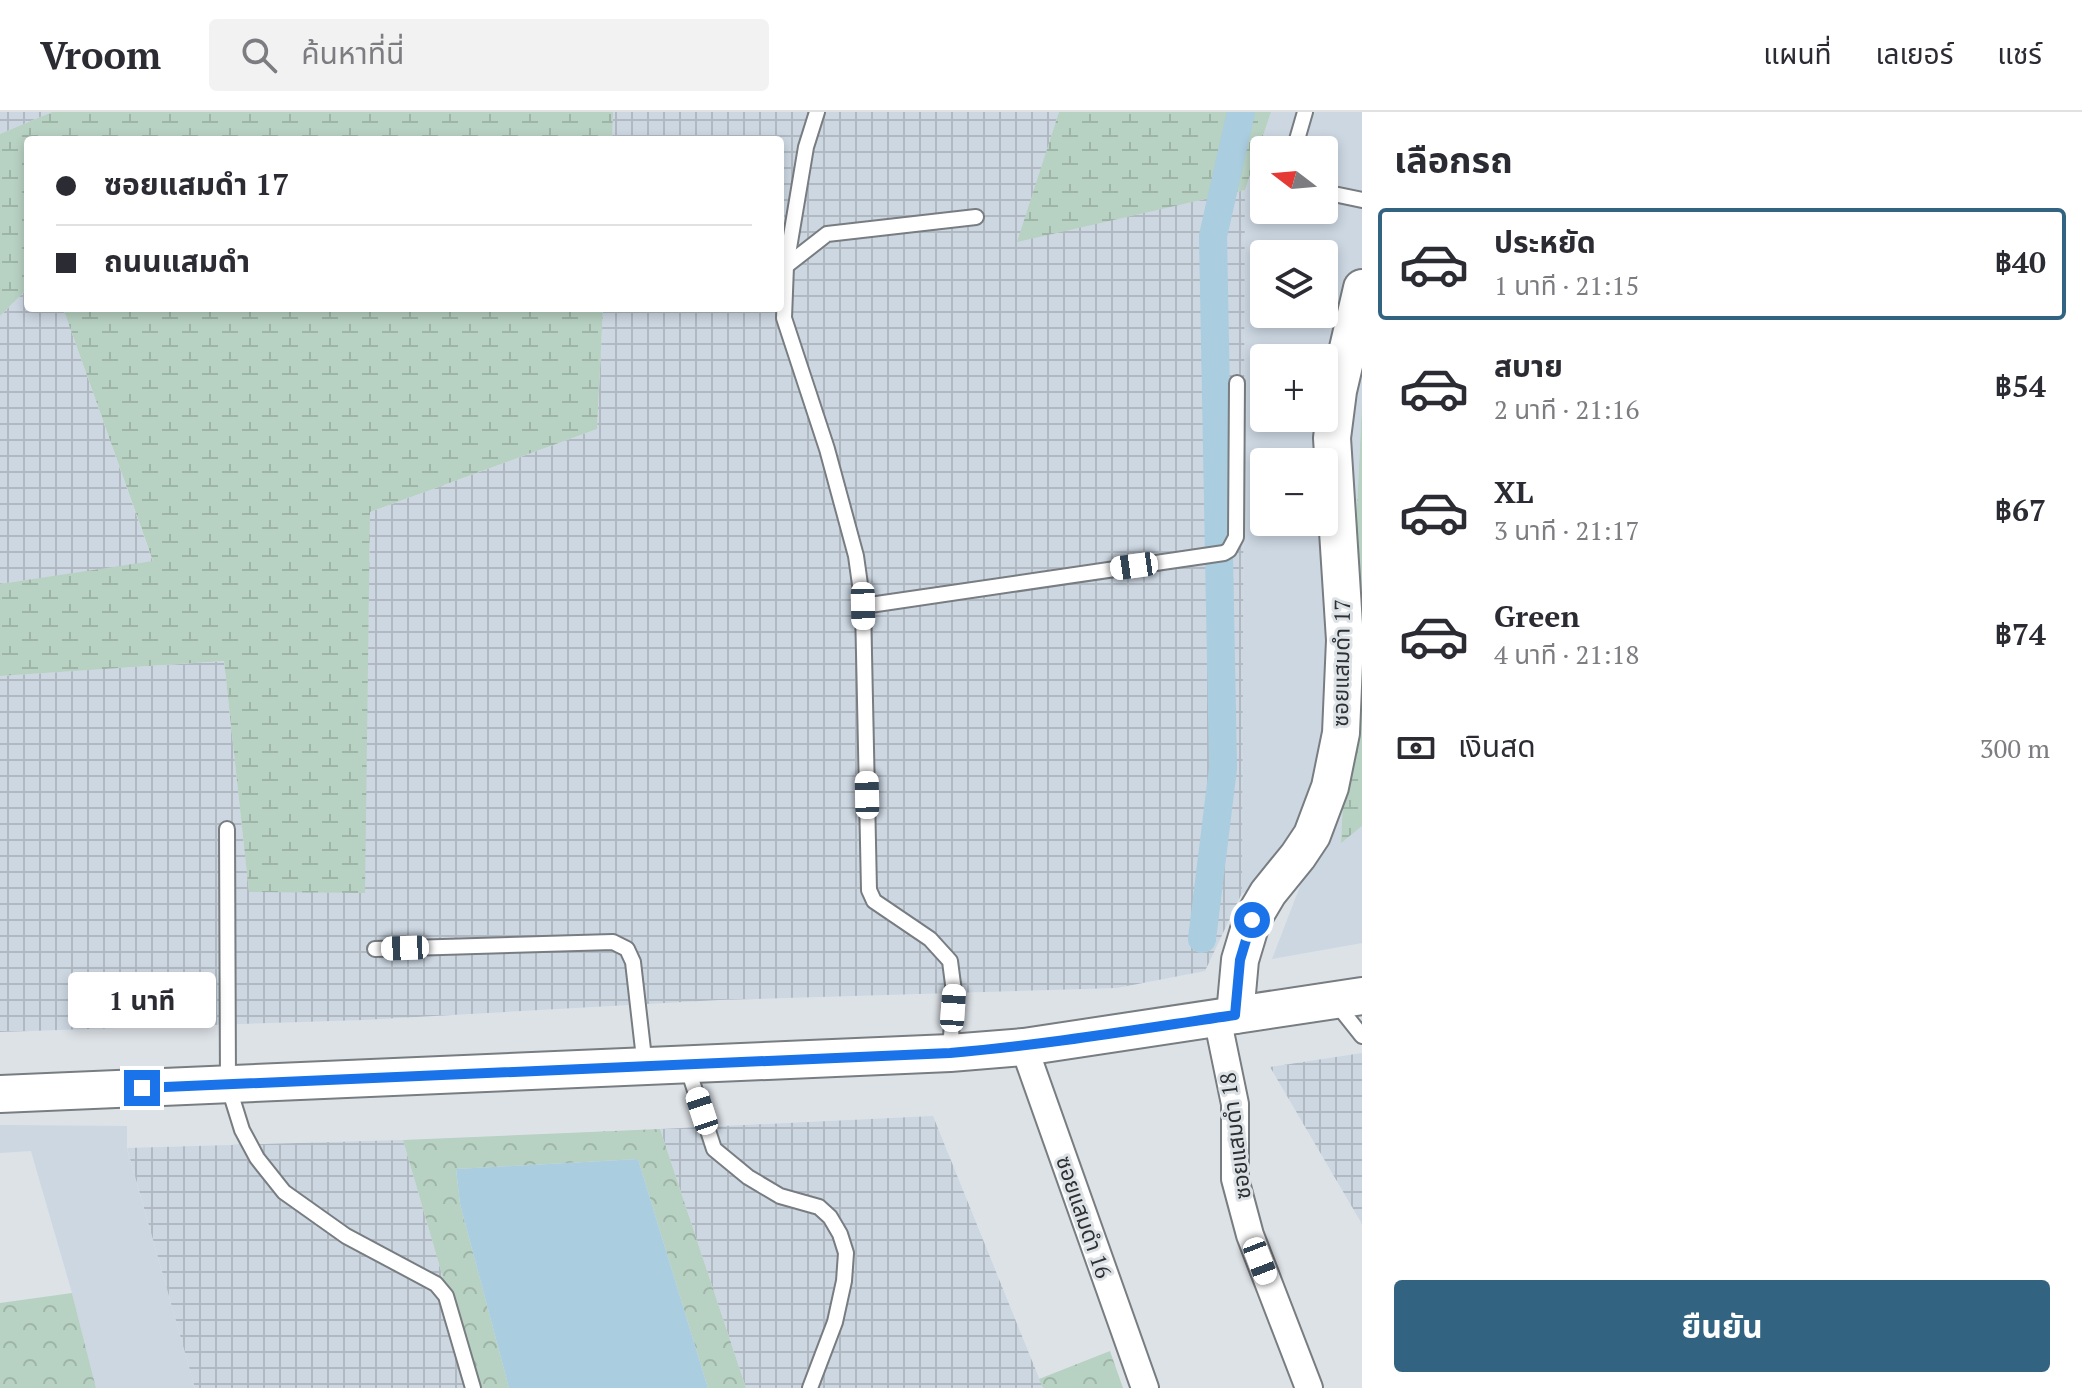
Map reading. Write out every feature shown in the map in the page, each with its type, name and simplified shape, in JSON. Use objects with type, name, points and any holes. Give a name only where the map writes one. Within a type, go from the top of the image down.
[{"type":"street","name":"ซอยแสมดำ 17","points":[[1226,1016],[1252,920],[1268,893],[1312,835],[1330,787],[1341,733],[1345,640],[1332,438],[1338,391],[1362,288]]},
{"type":"street","points":[[0,1094],[950,1053],[1024,1047],[1348,998]]},
{"type":"street","name":"ซอยแสมดำ 18","points":[[1226,1016],[1235,1104],[1235,1179],[1250,1235],[1309,1388]]},
{"type":"street","name":"ซอยแสมดำ 16","points":[[1024,1047],[1145,1388]]},
{"type":"lane","points":[[817,112],[806,147],[786,266],[784,318],[827,449],[856,556],[863,606],[869,890],[874,901],[930,939],[950,961],[954,992],[950,1053]]},
{"type":"lane","points":[[1298,136],[1305,112]]},
{"type":"lane","points":[[1338,195],[1362,200]]},
{"type":"lane","points":[[786,266],[827,234],[976,217]]},
{"type":"lane","points":[[863,606],[1224,553],[1236,537],[1237,383]]},
{"type":"lane","points":[[227,829],[228,1085],[242,1130],[257,1158],[284,1192],[346,1236],[436,1284],[446,1296],[473,1388]]},
{"type":"lane","points":[[375,949],[613,942],[627,949],[633,962],[645,1067]]},
{"type":"lane","points":[[1348,998],[1362,1036]]},
{"type":"lane","points":[[687,1066],[714,1149],[748,1177],[780,1196],[819,1207],[830,1217],[840,1234],[846,1253],[844,1281],[835,1322],[810,1388]]},
{"type":"shaded area","points":[[0,112],[52,112],[0,134]]},
{"type":"shaded area","points":[[613,112],[1059,112],[1018,241],[1245,190],[1242,893],[1205,971],[1117,988],[719,1000],[363,1020],[0,1032],[0,676],[224,661],[249,891],[364,893],[370,512],[597,429],[603,312],[784,312],[784,136],[612,136]]},
{"type":"shaded area","points":[[1271,112],[1362,112],[1362,403],[1341,842],[1362,826],[1362,943],[1272,959],[1302,881],[1242,893],[1245,190],[1250,175],[1250,224],[1338,224],[1338,136],[1263,136]]},
{"type":"shaded area","points":[[24,292],[24,312],[64,312],[153,562],[0,584],[0,316]]},
{"type":"shaded area","points":[[1362,1053],[1362,1224],[1270,1067]]},
{"type":"shaded area","points":[[933,1116],[1043,1388],[746,1388],[660,1129]]},
{"type":"shaded area","points":[[0,1125],[127,1126],[127,1149],[195,1388],[96,1388],[31,1151],[0,1153]]},
{"type":"shaded area","points":[[403,1140],[475,1388],[195,1388],[127,1148]]},
{"type":"green space","points":[[52,112],[613,112],[612,136],[24,136],[24,292],[0,316],[0,134]]},
{"type":"green space","points":[[1059,112],[1271,112],[1263,136],[1250,136],[1250,175],[1245,190],[1017,242]]},
{"type":"green space","points":[[64,312],[603,312],[597,429],[370,512],[365,893],[249,892],[224,661],[0,676],[0,584],[153,561]]},
{"type":"green space","points":[[1362,403],[1362,826],[1341,843]]},
{"type":"green space","points":[[660,1129],[746,1388],[708,1388],[638,1159],[456,1169],[460,1204],[509,1388],[475,1388],[403,1140]]},
{"type":"green space","points":[[72,1293],[96,1388],[0,1388],[0,1303]]},
{"type":"green space","points":[[1110,1351],[1123,1388],[1043,1388],[1039,1379]]},
{"type":"water","points":[[638,1159],[708,1388],[509,1388],[460,1204],[456,1169]]},
{"type":"waterway","points":[[1202,939],[1223,768],[1213,236],[1241,112]]},
{"type":"route","points":[[142,1088],[687,1066],[1024,1047],[1235,1015],[1240,960],[1252,920]]}]
